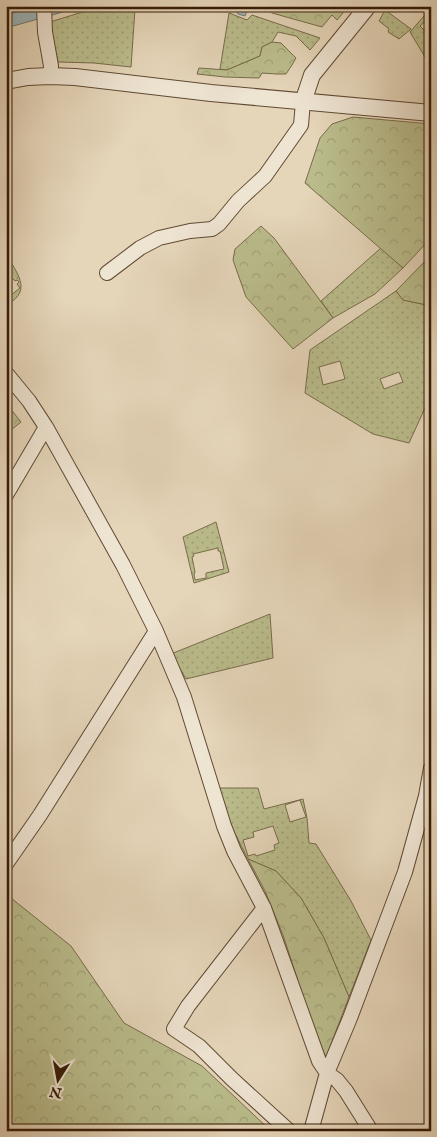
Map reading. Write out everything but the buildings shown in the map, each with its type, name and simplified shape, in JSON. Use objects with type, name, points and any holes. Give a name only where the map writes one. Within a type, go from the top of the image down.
[{"type":"street","points":[[107,273],[140,248],[159,238],[212,228],[219,224],[238,201],[265,176],[300,125],[303,102],[312,75],[368,6]]},
{"type":"street","points":[[44,13],[51,66],[50,76]]},
{"type":"street","points":[[6,81],[28,77],[75,77],[211,93],[431,113]]},
{"type":"street","points":[[6,373],[29,401],[46,427],[123,565],[156,631],[184,696],[224,826],[249,882],[264,908],[314,1050],[328,1073],[346,1091],[371,1131]]},
{"type":"street","points":[[6,495],[46,427]]},
{"type":"street","points":[[6,864],[40,815],[156,631]]},
{"type":"street","points":[[311,1131],[328,1073],[405,872],[428,796],[431,768]]},
{"type":"street","points":[[264,908],[188,1006],[174,1029],[199,1046],[289,1131]]},
{"type":"green space","points":[[102,6],[163,6],[163,9],[135,9],[131,67],[58,62],[52,41],[50,22]]},
{"type":"green space","points":[[264,6],[349,6],[337,20],[332,15],[322,27],[272,13]]},
{"type":"green space","points":[[431,8],[431,16],[420,26],[431,37],[431,67],[410,32]]},
{"type":"green space","points":[[385,10],[411,29],[399,39],[388,32],[389,29],[379,21]]},
{"type":"green space","points":[[229,13],[247,20],[252,15],[320,38],[310,50],[296,36],[278,32],[272,42],[262,47],[260,56],[227,70],[220,69]]},
{"type":"green space","points":[[272,42],[281,43],[296,58],[286,74],[262,73],[259,78],[197,74],[199,68],[227,70],[260,56],[262,47]]},
{"type":"green space","points":[[353,117],[431,124],[431,238],[403,268],[305,183],[320,138],[332,124]]},
{"type":"green space","points":[[261,226],[274,238],[333,318],[293,349],[246,297],[233,260],[235,249]]},
{"type":"green space","points":[[381,248],[403,268],[375,294],[333,318],[321,301]]},
{"type":"green space","points":[[6,254],[18,274],[21,287],[16,299],[8,304],[6,302],[6,291],[10,296],[20,288],[17,284],[19,282],[12,278],[6,283]]},
{"type":"green space","points":[[431,255],[431,351],[426,350],[427,305],[403,300],[396,291]]},
{"type":"green space","points":[[396,291],[403,300],[427,305],[426,350],[431,351],[431,395],[409,443],[373,434],[305,393],[310,350]],"holes":[[[340,361],[345,379],[323,385],[319,367]],[[399,372],[403,382],[384,389],[380,379]]]},
{"type":"green space","points":[[6,403],[21,422],[6,434]]},
{"type":"green space","points":[[216,522],[229,572],[194,583],[183,537]],"holes":[[[218,548],[218,551],[220,551],[224,569],[206,573],[206,578],[195,580],[193,554]]]},
{"type":"green space","points":[[270,614],[273,658],[186,679],[171,654]]},
{"type":"green space","points":[[219,788],[258,788],[264,809],[303,799],[307,818],[309,843],[316,844],[351,901],[371,940],[349,997],[324,938],[301,898],[276,871],[248,859],[230,824]],"holes":[[[300,800],[306,817],[290,822],[285,805]],[[273,826],[279,843],[274,845],[275,850],[256,856],[255,854],[248,856],[243,840],[254,837],[253,832]]]},
{"type":"green space","points":[[248,859],[276,871],[301,898],[324,938],[349,997],[326,1057],[319,1045],[283,935],[265,891]]},
{"type":"green space","points":[[6,894],[71,946],[124,1023],[202,1066],[271,1131],[6,1131]]},
{"type":"water","points":[[38,6],[84,6],[6,28],[6,15]]},
{"type":"water","points":[[221,6],[249,6],[245,16]]}]
